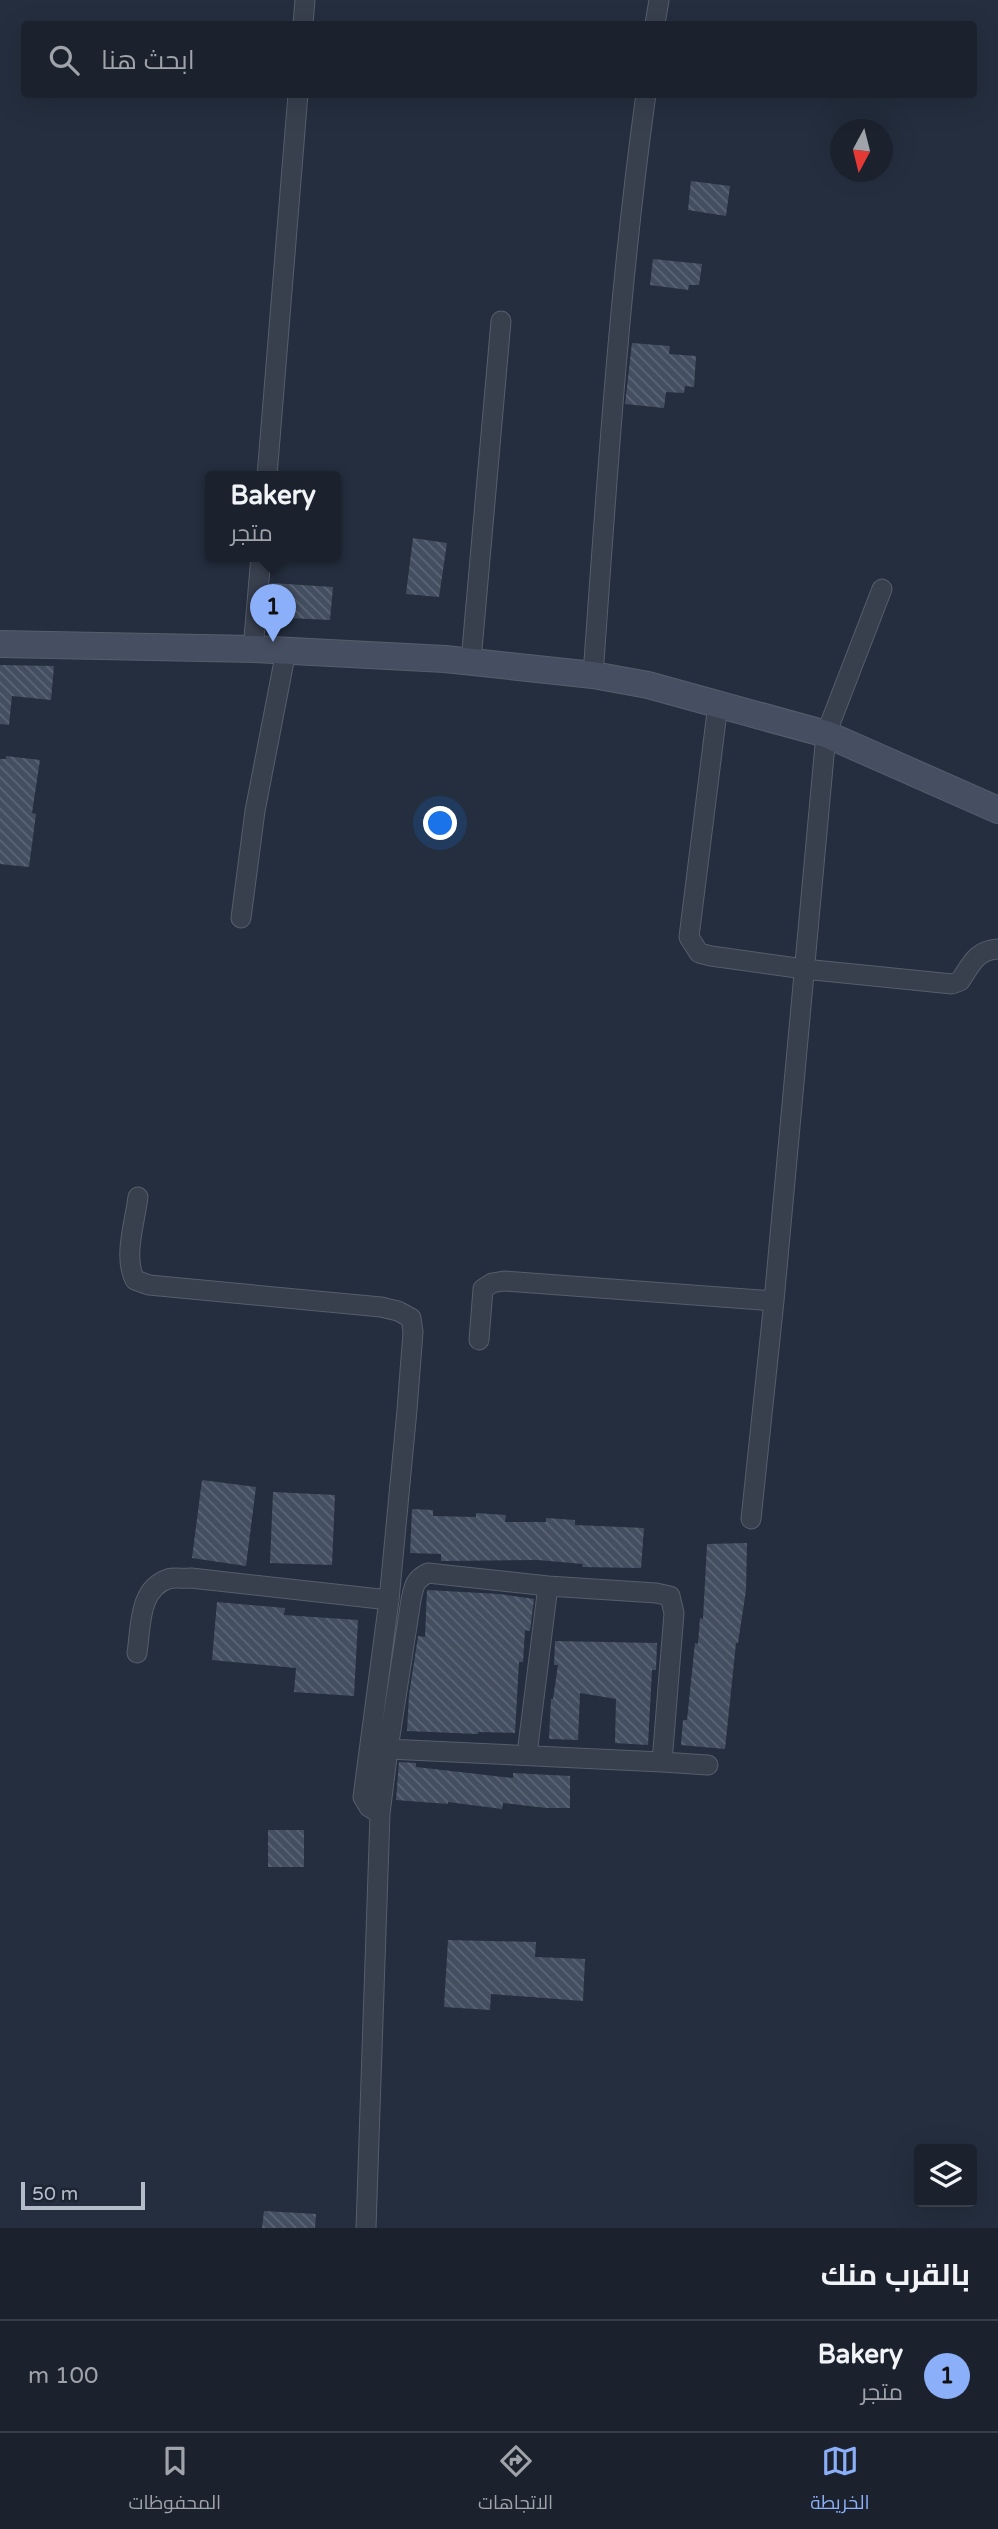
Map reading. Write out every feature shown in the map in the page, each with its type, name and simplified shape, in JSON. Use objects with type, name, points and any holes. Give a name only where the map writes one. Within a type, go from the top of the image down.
[{"type":"main road","points":[[0,644],[253,649],[471,661],[593,675],[648,685],[826,734],[998,810]]},
{"type":"street","points":[[303,21],[305,0]]},
{"type":"street","points":[[656,21],[659,0]]},
{"type":"street","points":[[267,471],[298,98]]},
{"type":"street","points":[[593,675],[617,352],[635,171],[645,98]]},
{"type":"street","points":[[471,661],[502,321]]},
{"type":"street","points":[[253,649],[260,562]]},
{"type":"street","points":[[751,1519],[774,1301],[826,734],[881,589]]},
{"type":"street","points":[[242,918],[255,811],[286,651]]},
{"type":"street","points":[[718,704],[689,936],[699,953],[711,957],[804,969],[952,984],[960,981],[969,964],[981,953],[998,949]]},
{"type":"street","points":[[138,1197],[130,1254],[130,1270],[135,1280],[149,1285],[381,1307],[411,1318],[413,1332],[407,1410],[389,1600],[363,1797],[369,1807],[380,1814]]},
{"type":"street","points":[[479,1340],[483,1289],[492,1283],[504,1281],[774,1301]]},
{"type":"street","points":[[366,2228],[380,1814],[414,1583],[428,1573],[548,1586],[656,1593],[670,1597],[674,1613],[662,1762]]},
{"type":"street","points":[[137,1653],[144,1600],[155,1587],[169,1579],[191,1578],[389,1600]]},
{"type":"street","points":[[527,1754],[548,1586]]},
{"type":"street","points":[[388,1749],[708,1765]]},
{"type":"building","points":[[691,181],[730,186],[726,216],[688,210]]},
{"type":"building","points":[[653,259],[702,264],[699,285],[689,285],[688,290],[650,285]]},
{"type":"building","points":[[632,343],[670,346],[669,354],[696,356],[694,387],[685,386],[684,393],[666,392],[664,408],[625,404]]},
{"type":"building","points":[[413,538],[447,543],[439,597],[406,594]]},
{"type":"building","points":[[271,583],[333,587],[330,620],[268,617]]},
{"type":"building","points":[[0,665],[54,666],[51,700],[12,696],[9,725],[0,724]]},
{"type":"building","points":[[6,756],[40,760],[32,813],[36,814],[29,867],[0,864],[0,759],[6,759]]},
{"type":"building","points":[[202,1480],[256,1487],[246,1566],[192,1558]]},
{"type":"building","points":[[273,1492],[335,1495],[332,1565],[270,1563]]},
{"type":"building","points":[[412,1509],[433,1510],[433,1516],[476,1517],[476,1513],[506,1515],[505,1522],[546,1522],[546,1518],[575,1520],[575,1525],[644,1528],[641,1568],[582,1567],[583,1564],[538,1560],[441,1561],[441,1554],[410,1553]]},
{"type":"building","points":[[747,1543],[746,1590],[736,1643],[725,1749],[681,1745],[683,1720],[687,1720],[695,1643],[698,1644],[700,1618],[703,1619],[707,1544]]},
{"type":"building","points":[[427,1590],[534,1599],[530,1631],[525,1630],[523,1662],[519,1662],[515,1733],[407,1731],[409,1695],[418,1636],[425,1637]]},
{"type":"building","points":[[217,1602],[285,1608],[284,1615],[358,1620],[354,1696],[294,1692],[296,1668],[212,1660]]},
{"type":"building","points":[[555,1641],[657,1643],[656,1670],[652,1670],[648,1745],[615,1743],[616,1699],[580,1693],[578,1740],[549,1739],[551,1699],[558,1665],[554,1665]]},
{"type":"building","points":[[399,1762],[416,1763],[416,1767],[513,1778],[513,1773],[570,1776],[570,1808],[503,1803],[502,1809],[448,1802],[396,1800]]},
{"type":"building","points":[[268,1830],[304,1830],[304,1867],[268,1867]]},
{"type":"building","points":[[448,1940],[536,1942],[535,1957],[585,1959],[583,2001],[491,1994],[490,2010],[444,2007]]},
{"type":"building","points":[[264,2211],[316,2214],[315,2228],[262,2228]]},
{"type":"place","name":"Bakery","points":[[273,642]]}]
